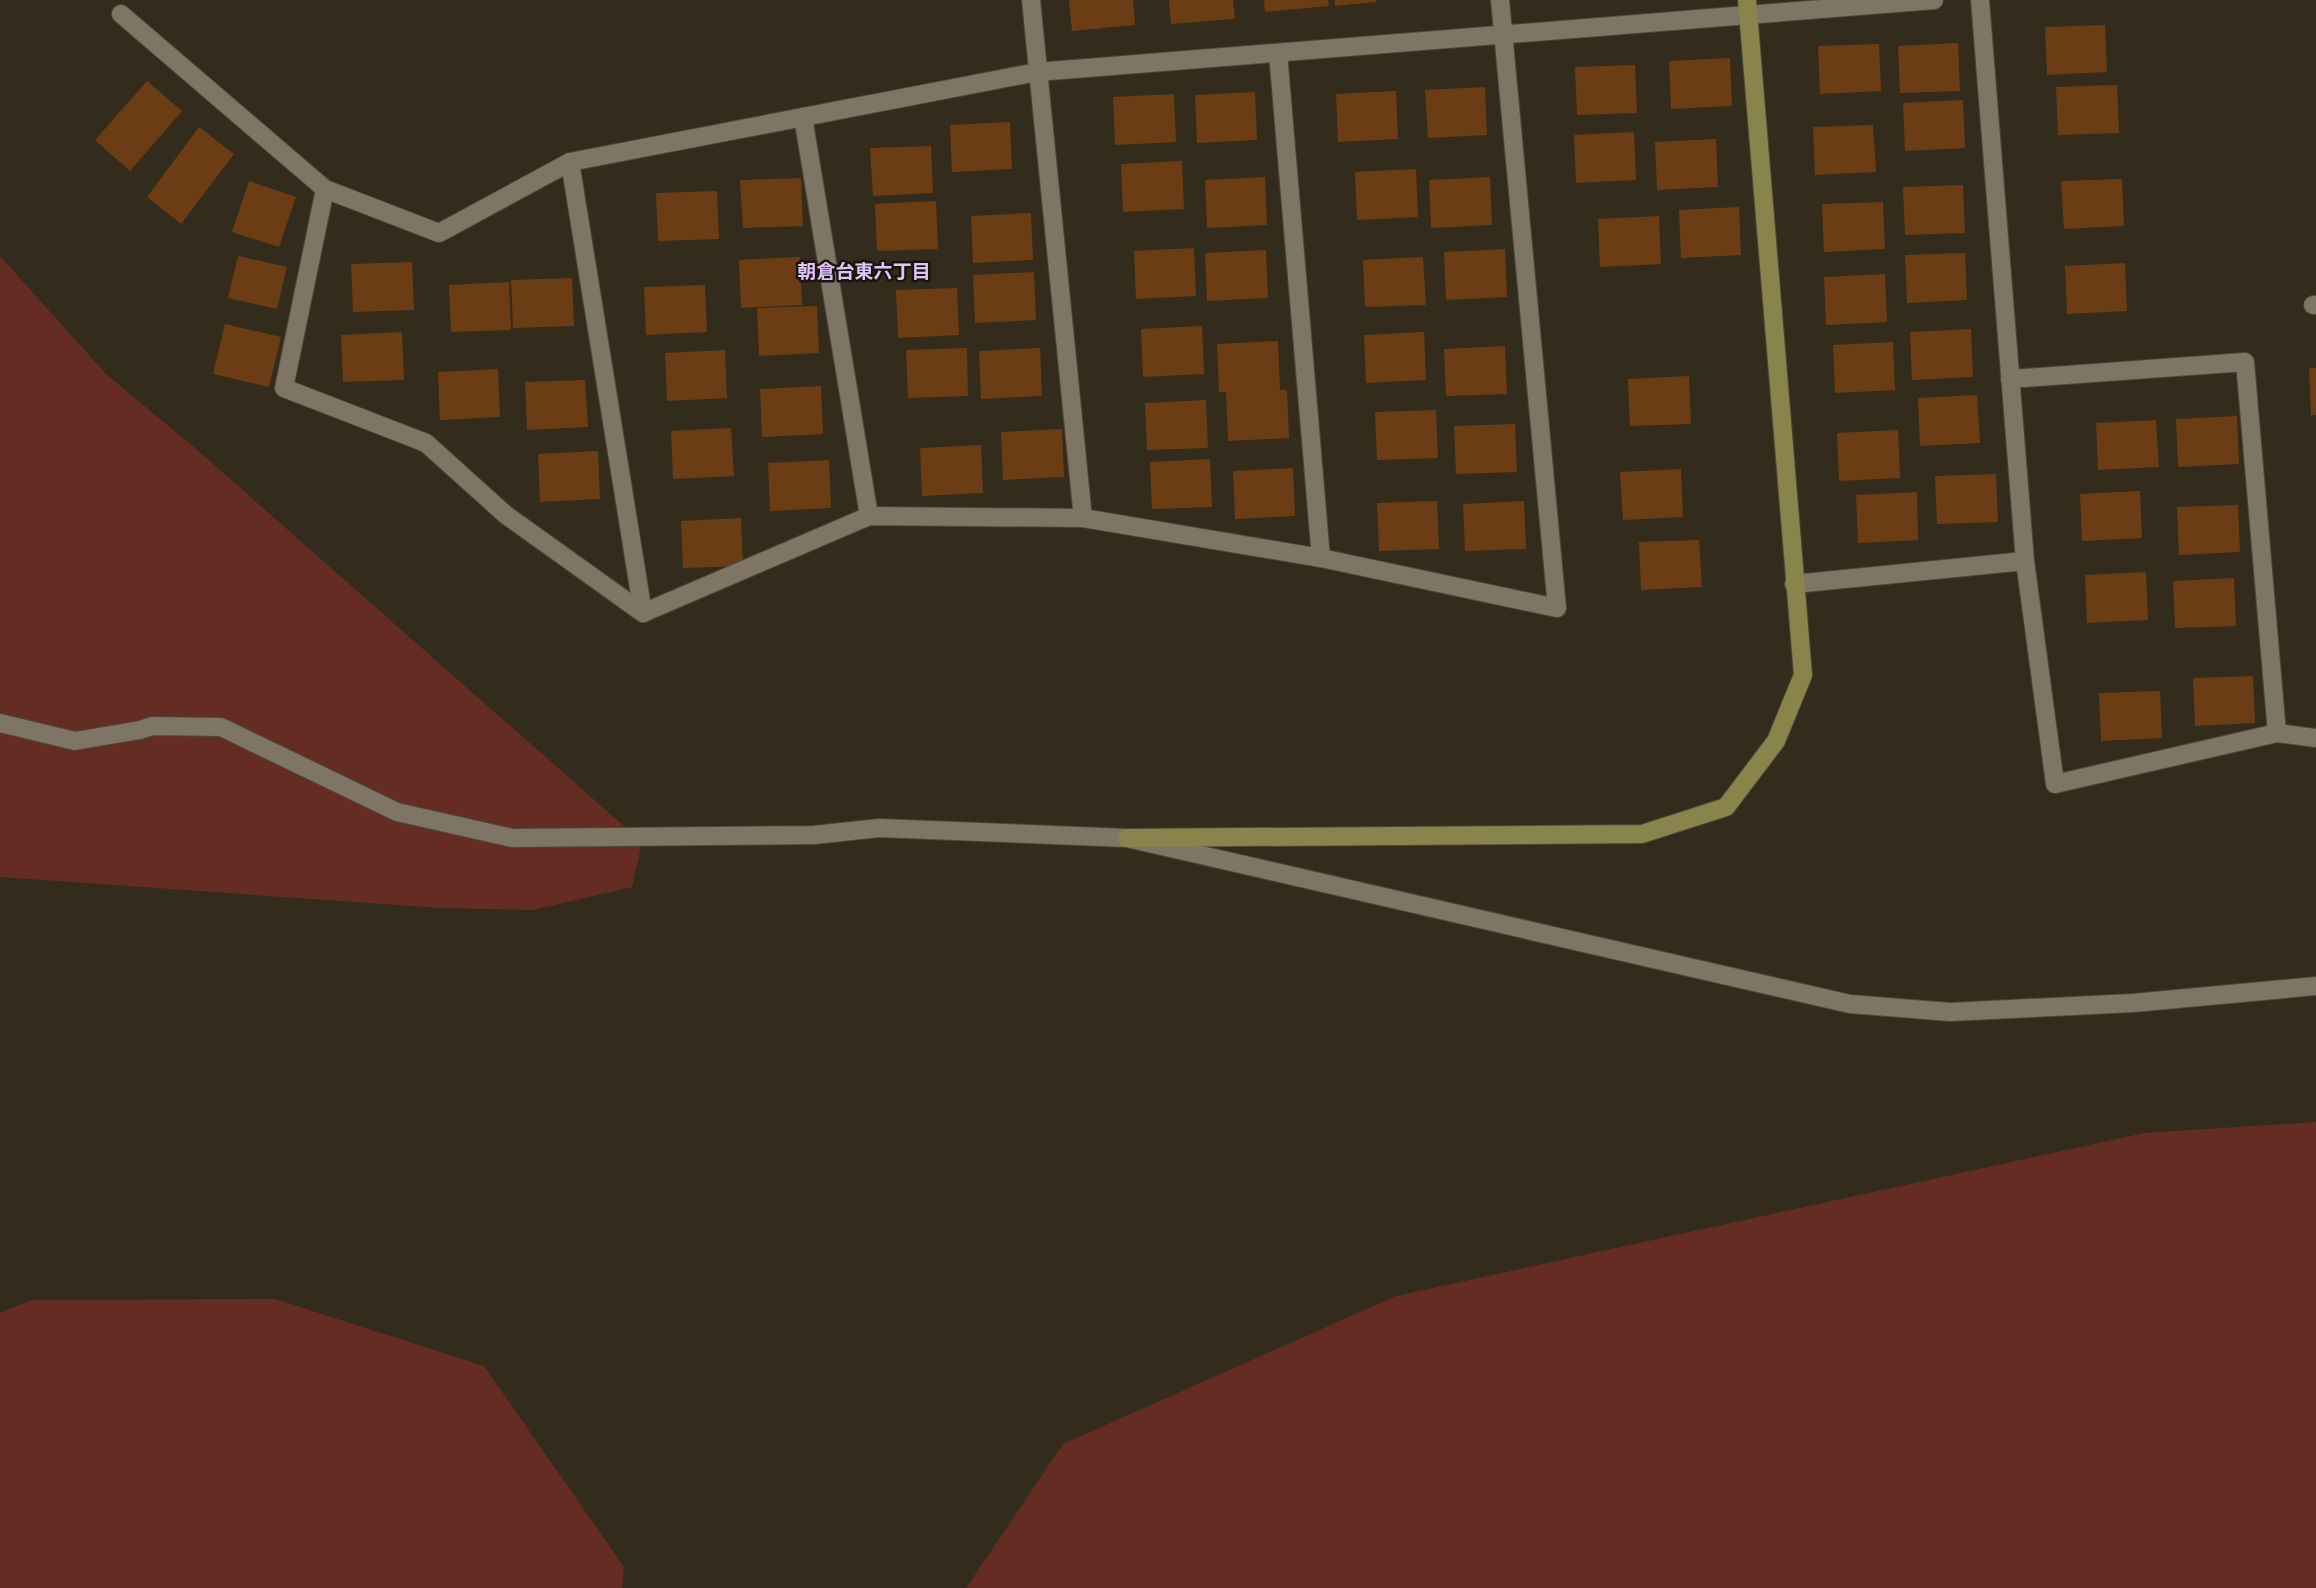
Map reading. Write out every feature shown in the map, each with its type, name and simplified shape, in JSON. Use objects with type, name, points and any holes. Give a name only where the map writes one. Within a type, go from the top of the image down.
[{"type":"street","points":[[1031,0],[1083,518]]},
{"type":"street","points":[[643,613],[869,516],[1083,518],[1321,558],[1557,608],[1500,0]]},
{"type":"street","points":[[121,14],[325,189],[439,233],[570,162],[1037,72],[1502,36],[1748,8],[1934,0]]},
{"type":"street","points":[[1980,0],[2025,561],[2055,784],[2277,733],[2316,738]]},
{"type":"street","points":[[0,723],[75,741],[152,726],[221,727],[397,812],[512,838],[814,835],[879,828],[1127,838],[1642,834],[1726,807],[1776,741],[1803,675],[1748,8]]},
{"type":"street","points":[[1278,53],[1321,558]]},
{"type":"street","points":[[803,117],[869,516]]},
{"type":"street","points":[[570,162],[643,613]]},
{"type":"street","points":[[325,189],[284,388],[426,443],[506,515],[643,613]]},
{"type":"street","points":[[2010,379],[2245,362],[2277,733]]},
{"type":"street","points":[[1794,584],[2025,561]]},
{"type":"street","points":[[1127,838],[1850,1004],[1950,1012],[2133,1003],[2316,986]]},
{"type":"shaded area","points":[[0,256],[106,374],[195,448],[642,842],[632,887],[533,910],[440,908],[0,877]]},
{"type":"shaded area","points":[[2316,1122],[2316,1588],[966,1588],[1063,1444],[1396,1296],[2144,1133]]},
{"type":"shaded area","points":[[275,1299],[484,1366],[624,1567],[622,1588],[0,1588],[0,1313],[32,1300]]},
{"type":"building","points":[[1069,0],[1133,0],[1135,25],[1072,31]]},
{"type":"building","points":[[1169,0],[1233,0],[1235,19],[1171,24]]},
{"type":"building","points":[[1264,0],[1328,0],[1329,6],[1265,12]]},
{"type":"building","points":[[1335,0],[1376,0],[1376,2],[1335,6]]},
{"type":"building","points":[[2105,25],[2107,72],[2047,75],[2045,27]]},
{"type":"building","points":[[1958,43],[1960,91],[1900,93],[1898,46]]},
{"type":"building","points":[[1879,44],[1881,91],[1820,94],[1818,46]]},
{"type":"building","points":[[1730,58],[1732,106],[1671,109],[1669,61]]},
{"type":"building","points":[[1635,65],[1637,113],[1577,115],[1575,67]]},
{"type":"building","points":[[147,81],[182,111],[130,171],[95,140]]},
{"type":"building","points":[[2117,85],[2119,133],[2058,135],[2056,87]]},
{"type":"building","points":[[1485,87],[1487,135],[1428,138],[1425,90]]},
{"type":"building","points":[[1396,91],[1398,139],[1338,142],[1336,94]]},
{"type":"building","points":[[1255,92],[1257,140],[1197,143],[1195,95]]},
{"type":"building","points":[[1174,94],[1176,142],[1115,145],[1113,97]]},
{"type":"building","points":[[1963,100],[1965,148],[1905,151],[1903,103]]},
{"type":"building","points":[[1010,122],[1012,169],[952,172],[950,125]]},
{"type":"building","points":[[1873,125],[1876,172],[1815,175],[1813,127]]},
{"type":"building","points":[[199,127],[234,154],[181,224],[147,197]]},
{"type":"building","points":[[1634,132],[1636,180],[1576,183],[1574,135]]},
{"type":"building","points":[[1716,139],[1718,187],[1657,190],[1655,142]]},
{"type":"building","points":[[931,146],[933,193],[873,196],[870,148]]},
{"type":"building","points":[[1182,161],[1184,209],[1123,212],[1121,164]]},
{"type":"building","points":[[1416,169],[1418,217],[1357,220],[1355,172]]},
{"type":"building","points":[[1265,177],[1267,225],[1207,228],[1205,180]]},
{"type":"building","points":[[1490,177],[1492,225],[1431,228],[1429,180]]},
{"type":"building","points":[[801,178],[803,226],[743,228],[740,180]]},
{"type":"building","points":[[2122,179],[2124,226],[2064,229],[2061,181]]},
{"type":"building","points":[[249,181],[296,197],[279,247],[232,232]]},
{"type":"building","points":[[1963,185],[1965,233],[1905,235],[1903,187]]},
{"type":"building","points":[[717,191],[719,239],[658,241],[656,193]]},
{"type":"building","points":[[936,201],[938,249],[877,251],[875,204]]},
{"type":"building","points":[[1883,202],[1885,249],[1824,252],[1822,204]]},
{"type":"building","points":[[1739,207],[1741,255],[1681,258],[1679,210]]},
{"type":"building","points":[[1031,213],[1033,260],[973,263],[971,216]]},
{"type":"building","points":[[1659,216],[1661,264],[1600,267],[1598,219]]},
{"type":"building","points":[[1194,248],[1196,296],[1136,299],[1134,251]]},
{"type":"building","points":[[1505,249],[1507,297],[1446,300],[1444,252]]},
{"type":"building","points":[[1266,250],[1268,298],[1207,301],[1205,253]]},
{"type":"building","points":[[1965,253],[1967,300],[1907,303],[1905,255]]},
{"type":"building","points":[[238,256],[287,267],[277,309],[228,298]]},
{"type":"building","points":[[800,257],[802,305],[741,308],[739,260]]},
{"type":"building","points":[[1423,257],[1426,305],[1365,307],[1363,260]]},
{"type":"building","points":[[412,262],[414,310],[353,312],[351,264]]},
{"type":"building","points":[[2125,263],[2127,311],[2067,314],[2065,266]]},
{"type":"building","points":[[1034,272],[1036,320],[975,323],[973,275]]},
{"type":"building","points":[[1885,274],[1887,322],[1826,325],[1824,277]]},
{"type":"building","points":[[572,278],[574,326],[513,328],[511,280]]},
{"type":"building","points":[[509,282],[511,330],[451,332],[449,285]]},
{"type":"building","points":[[705,285],[707,332],[646,335],[644,287]]},
{"type":"building","points":[[957,288],[959,335],[898,338],[896,290]]},
{"type":"building","points":[[817,306],[819,353],[759,356],[757,308]]},
{"type":"building","points":[[225,324],[281,337],[269,387],[213,374]]},
{"type":"building","points":[[1202,326],[1204,374],[1143,377],[1141,329]]},
{"type":"building","points":[[1971,329],[1973,377],[1912,380],[1910,332]]},
{"type":"building","points":[[402,332],[404,380],[343,382],[341,335]]},
{"type":"building","points":[[1424,332],[1426,380],[1366,383],[1364,335]]},
{"type":"building","points":[[1278,341],[1280,390],[1287,390],[1289,438],[1228,441],[1226,392],[1219,392],[1217,344]]},
{"type":"building","points":[[1893,342],[1895,390],[1835,393],[1833,345]]},
{"type":"building","points":[[1505,346],[1507,394],[1446,396],[1444,349]]},
{"type":"building","points":[[967,348],[968,396],[908,398],[906,350]]},
{"type":"building","points":[[1040,348],[1042,396],[981,399],[979,351]]},
{"type":"building","points":[[725,350],[727,398],[667,401],[665,353]]},
{"type":"building","points":[[2309,368],[2316,368],[2316,415],[2311,416]]},
{"type":"building","points":[[498,369],[500,417],[440,420],[438,372]]},
{"type":"building","points":[[1689,376],[1691,424],[1630,426],[1628,379]]},
{"type":"building","points":[[585,380],[588,427],[527,430],[525,382]]},
{"type":"building","points":[[821,386],[823,434],[762,437],[760,389]]},
{"type":"building","points":[[1977,395],[1980,443],[1920,446],[1918,398]]},
{"type":"building","points":[[1206,400],[1208,448],[1147,450],[1145,403]]},
{"type":"building","points":[[1436,410],[1438,458],[1377,460],[1375,412]]},
{"type":"building","points":[[2237,416],[2239,464],[2178,467],[2176,419]]},
{"type":"building","points":[[2156,420],[2159,467],[2098,470],[2096,423]]},
{"type":"building","points":[[1515,424],[1517,472],[1456,474],[1454,426]]},
{"type":"building","points":[[731,428],[734,476],[673,479],[671,431]]},
{"type":"building","points":[[1062,429],[1064,477],[1003,480],[1001,432]]},
{"type":"building","points":[[1898,430],[1900,478],[1839,481],[1837,433]]},
{"type":"building","points":[[981,445],[983,493],[922,496],[920,448]]},
{"type":"building","points":[[598,451],[600,499],[540,502],[538,454]]},
{"type":"building","points":[[1210,459],[1212,507],[1152,509],[1150,462]]},
{"type":"building","points":[[829,460],[831,508],[770,511],[768,463]]},
{"type":"building","points":[[1293,468],[1295,516],[1235,519],[1233,471]]},
{"type":"building","points":[[1681,469],[1683,517],[1623,520],[1620,472]]},
{"type":"building","points":[[1996,474],[1998,522],[1937,524],[1935,476]]},
{"type":"building","points":[[2140,491],[2142,538],[2082,541],[2080,494]]},
{"type":"building","points":[[1917,492],[1918,540],[1858,543],[1856,495]]},
{"type":"building","points":[[1437,501],[1439,549],[1379,551],[1377,503]]},
{"type":"building","points":[[1524,501],[1526,549],[1465,551],[1463,504]]},
{"type":"building","points":[[2238,505],[2240,552],[2179,555],[2177,507]]},
{"type":"building","points":[[741,518],[743,566],[683,568],[681,521]]},
{"type":"building","points":[[1699,540],[1702,587],[1641,590],[1639,542]]},
{"type":"building","points":[[2146,572],[2148,620],[2087,623],[2085,575]]},
{"type":"building","points":[[2234,578],[2236,626],[2175,628],[2173,581]]},
{"type":"building","points":[[2253,676],[2255,723],[2195,726],[2193,678]]},
{"type":"building","points":[[2160,691],[2162,738],[2101,741],[2099,693]]},
{"type":"district","name":"朝倉台東六丁目","points":[[864,271]]}]
